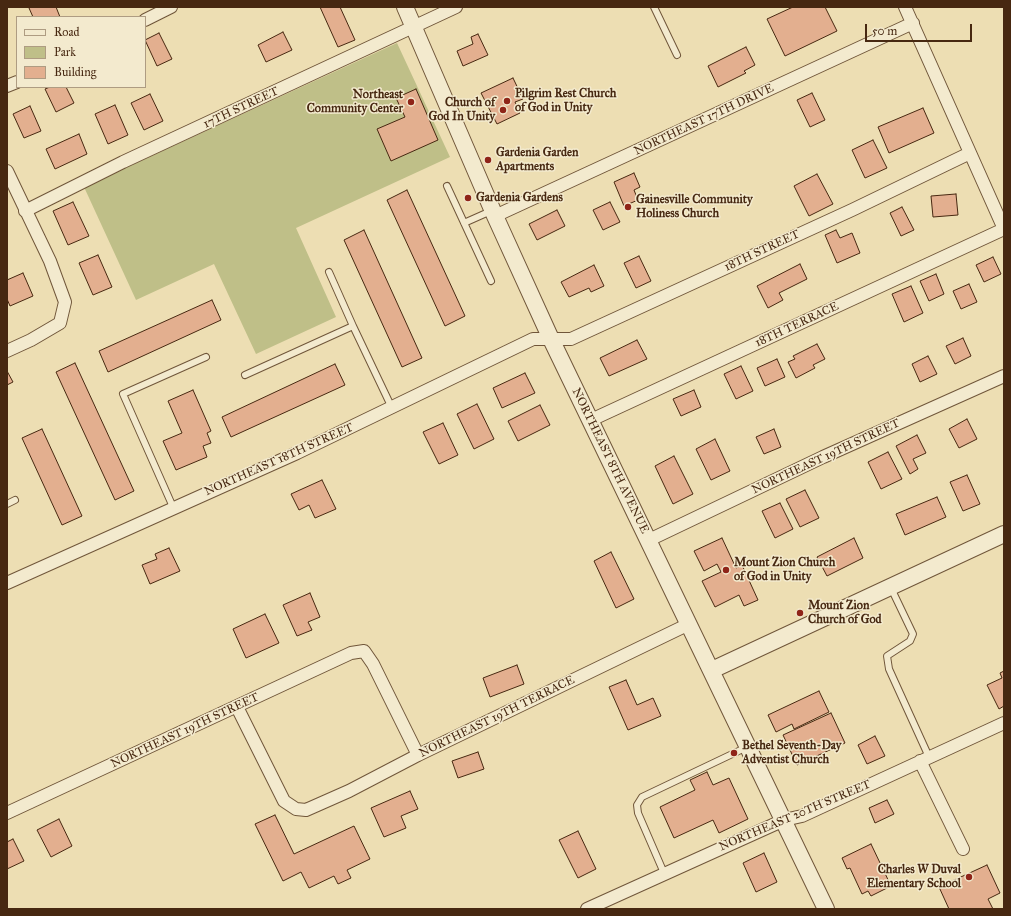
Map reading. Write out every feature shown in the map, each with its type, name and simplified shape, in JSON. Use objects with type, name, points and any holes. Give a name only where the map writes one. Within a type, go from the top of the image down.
[{"type":"street","points":[[146,20],[171,7]]},
{"type":"street","name":"NORTHEAST 8TH AVENUE","points":[[405,7],[494,213],[551,339],[749,746],[826,909]]},
{"type":"street","name":"17TH STREET","points":[[25,211],[123,162],[456,7]]},
{"type":"street","points":[[905,7],[1004,229]]},
{"type":"street","name":"NORTHEAST 17TH DRIVE","points":[[494,213],[913,23]]},
{"type":"street","name":"18TH STREET","points":[[551,339],[572,338],[852,210],[970,153]]},
{"type":"street","points":[[7,171],[59,282],[65,302],[60,323],[31,340],[7,351]]},
{"type":"street","name":"18TH TERRACE","points":[[591,420],[1004,229]]},
{"type":"street","name":"NORTHEAST 18TH STREET","points":[[7,583],[173,507],[298,453],[532,339],[551,339]]},
{"type":"street","name":"NORTHEAST 19TH STREET","points":[[649,540],[822,457],[1004,376]]},
{"type":"street","points":[[712,670],[1004,534]]},
{"type":"street","name":"NORTHEAST 19TH TERRACE","points":[[238,707],[284,801],[296,809],[306,810],[349,791],[418,755],[690,624]]},
{"type":"street","name":"NORTHEAST 19TH STREET","points":[[7,813],[238,707],[351,653],[364,651],[373,664],[418,755]]},
{"type":"street","name":"NORTHEAST 20TH STREET","points":[[587,909],[784,820],[802,816],[1004,723]]},
{"type":"street","points":[[924,759],[963,849]]},
{"type":"lane","points":[[654,7],[677,55]]},
{"type":"lane","points":[[446,186],[491,281]]},
{"type":"lane","points":[[464,223],[494,213]]},
{"type":"lane","points":[[329,272],[392,408]]},
{"type":"lane","points":[[245,375],[353,326]]},
{"type":"lane","points":[[173,507],[123,394],[206,357]]},
{"type":"lane","points":[[7,504],[15,500]]},
{"type":"lane","points":[[890,587],[913,634],[910,641],[887,656],[889,669],[924,759]]},
{"type":"lane","points":[[664,873],[638,813],[637,805],[642,797],[749,746]]},
{"type":"green space","points":[[397,43],[450,157],[296,228],[336,317],[256,354],[214,264],[136,300],[84,187]]},
{"type":"building","points":[[56,7],[60,16],[33,16],[29,8]]},
{"type":"building","points":[[320,7],[340,7],[355,40],[338,47]]},
{"type":"building","points":[[793,7],[825,7],[837,31],[785,56],[767,19]]},
{"type":"building","points":[[283,32],[292,50],[266,62],[258,45]]},
{"type":"building","points":[[159,33],[172,59],[157,66],[146,40]]},
{"type":"building","points":[[478,34],[488,55],[463,66],[457,51],[473,44],[471,37]]},
{"type":"building","points":[[746,47],[755,65],[744,71],[746,73],[718,87],[708,66]]},
{"type":"building","points":[[513,78],[523,99],[515,102],[520,113],[497,124],[481,93]]},
{"type":"building","points":[[66,88],[74,103],[56,112],[45,89]]},
{"type":"building","points":[[416,89],[438,140],[391,161],[377,129],[405,117],[396,98]]},
{"type":"building","points":[[812,93],[825,120],[810,127],[797,100]]},
{"type":"building","points":[[150,94],[163,121],[144,130],[131,103]]},
{"type":"building","points":[[115,105],[128,135],[108,144],[95,114]]},
{"type":"building","points":[[30,106],[41,131],[24,138],[13,114]]},
{"type":"building","points":[[923,108],[934,133],[889,153],[878,127]]},
{"type":"building","points":[[79,134],[87,154],[55,169],[46,149]]},
{"type":"building","points":[[873,140],[887,168],[865,178],[852,150]]},
{"type":"building","points":[[634,173],[640,187],[634,190],[638,200],[624,206],[614,182]]},
{"type":"building","points":[[817,174],[833,204],[809,216],[794,186]]},
{"type":"building","points":[[407,190],[465,316],[445,326],[387,200]]},
{"type":"building","points":[[956,194],[958,215],[933,217],[931,196]]},
{"type":"building","points":[[73,202],[89,236],[68,245],[53,211]]},
{"type":"building","points":[[610,202],[620,222],[603,230],[593,210]]},
{"type":"building","points":[[902,207],[914,230],[901,236],[890,213]]},
{"type":"building","points":[[557,210],[565,226],[537,240],[529,224]]},
{"type":"building","points":[[364,230],[422,358],[402,367],[344,240]]},
{"type":"building","points":[[836,230],[840,238],[852,233],[860,253],[837,263],[825,235]]},
{"type":"building","points":[[98,255],[112,287],[93,295],[79,263]]},
{"type":"building","points":[[639,256],[651,281],[636,288],[624,263]]},
{"type":"building","points":[[993,257],[1001,274],[984,282],[976,265]]},
{"type":"building","points":[[800,264],[807,279],[779,293],[783,300],[768,308],[757,286]]},
{"type":"building","points":[[594,265],[604,286],[591,292],[589,288],[569,297],[561,282]]},
{"type":"building","points":[[23,273],[33,296],[10,306],[7,299],[7,280]]},
{"type":"building","points":[[936,274],[944,294],[929,301],[920,281]]},
{"type":"building","points":[[969,284],[977,302],[961,309],[953,291]]},
{"type":"building","points":[[911,286],[923,313],[904,322],[892,294]]},
{"type":"building","points":[[212,300],[221,320],[108,372],[99,351]]},
{"type":"building","points":[[963,338],[971,356],[955,364],[946,346]]},
{"type":"building","points":[[637,340],[647,359],[609,376],[600,358]]},
{"type":"building","points":[[817,344],[825,359],[813,365],[815,368],[796,378],[788,362],[795,359],[793,356]]},
{"type":"building","points":[[928,356],[937,374],[920,382],[912,364]]},
{"type":"building","points":[[777,359],[785,377],[765,386],[757,368]]},
{"type":"building","points":[[75,363],[134,491],[115,500],[56,372]]},
{"type":"building","points":[[335,364],[345,385],[231,437],[222,417]]},
{"type":"building","points":[[741,366],[753,391],[736,399],[724,374]]},
{"type":"building","points":[[7,371],[13,382],[7,385]]},
{"type":"building","points":[[525,373],[535,393],[502,408],[493,388]]},
{"type":"building","points":[[193,390],[211,431],[207,433],[211,443],[203,446],[207,457],[176,470],[163,441],[182,433],[168,401]]},
{"type":"building","points":[[694,390],[701,407],[681,416],[673,399]]},
{"type":"building","points":[[477,404],[494,439],[474,449],[457,414]]},
{"type":"building","points":[[540,405],[550,425],[518,441],[508,421]]},
{"type":"building","points":[[967,419],[977,439],[959,448],[949,429]]},
{"type":"building","points":[[443,423],[458,455],[439,464],[423,432]]},
{"type":"building","points":[[42,429],[82,516],[62,525],[22,438]]},
{"type":"building","points":[[774,429],[781,447],[764,454],[756,437]]},
{"type":"building","points":[[917,435],[926,453],[913,459],[918,469],[910,474],[896,446]]},
{"type":"building","points":[[715,439],[730,471],[711,480],[696,449]]},
{"type":"building","points":[[888,452],[902,479],[881,489],[868,462]]},
{"type":"building","points":[[674,456],[693,494],[673,504],[655,466]]},
{"type":"building","points":[[967,475],[980,504],[963,511],[950,482]]},
{"type":"building","points":[[322,480],[336,509],[315,518],[309,505],[299,510],[291,494]]},
{"type":"building","points":[[805,490],[819,518],[800,527],[786,499]]},
{"type":"building","points":[[937,497],[946,517],[905,535],[896,514]]},
{"type":"building","points":[[780,503],[793,529],[775,538],[762,511]]},
{"type":"building","points":[[722,538],[736,568],[742,565],[758,600],[744,606],[739,595],[715,607],[702,581],[721,572],[717,564],[704,571],[694,551]]},
{"type":"building","points":[[854,538],[863,558],[827,576],[817,557]]},
{"type":"building","points":[[169,548],[180,571],[150,584],[142,565],[157,559],[155,554]]},
{"type":"building","points":[[611,552],[634,599],[616,608],[594,561]]},
{"type":"building","points":[[310,593],[320,617],[308,622],[312,630],[297,636],[283,605]]},
{"type":"building","points":[[265,614],[279,643],[246,658],[233,629]]},
{"type":"building","points":[[517,665],[524,684],[490,697],[483,678]]},
{"type":"building","points":[[1004,671],[1004,706],[999,709],[987,685],[1002,678],[1000,673]]},
{"type":"building","points":[[626,680],[637,705],[653,698],[661,716],[628,730],[609,687]]},
{"type":"building","points":[[819,691],[829,712],[794,729],[792,724],[776,732],[768,715]]},
{"type":"building","points":[[831,713],[845,743],[797,765],[783,735]]},
{"type":"building","points":[[875,736],[885,756],[867,764],[858,745]]},
{"type":"building","points":[[478,752],[484,769],[458,778],[452,761]]},
{"type":"building","points":[[707,772],[713,785],[729,778],[748,819],[719,833],[713,820],[674,838],[660,807],[695,790],[690,780]]},
{"type":"building","points":[[410,791],[418,809],[401,816],[406,828],[384,837],[371,808]]},
{"type":"building","points":[[887,800],[894,814],[875,823],[869,808]]},
{"type":"building","points":[[275,815],[294,854],[354,826],[370,859],[347,870],[351,878],[338,884],[334,876],[309,888],[301,872],[283,881],[255,824]]},
{"type":"building","points":[[59,819],[72,846],[51,857],[37,830]]},
{"type":"building","points":[[578,831],[596,869],[578,878],[559,840]]},
{"type":"building","points":[[13,839],[24,861],[7,869],[7,842]]},
{"type":"building","points":[[871,844],[891,886],[871,896],[868,891],[862,894],[850,868],[847,869],[842,858]]},
{"type":"building","points":[[764,853],[777,882],[756,892],[743,863]]},
{"type":"building","points":[[987,865],[1000,893],[988,899],[993,909],[949,909],[939,887]]},
{"type":"place","name":"Pilgrim Rest Church of God in Unity","points":[[507,101]]},
{"type":"place","name":"Northeast Community Center","points":[[411,102]]},
{"type":"place","name":"Church of God In Unity","points":[[503,110]]},
{"type":"place","name":"Gardenia Garden Apartments","points":[[488,160]]},
{"type":"place","name":"Gardenia Gardens","points":[[468,198]]},
{"type":"place","name":"Gainesville Community Holiness Church","points":[[628,207]]},
{"type":"place","name":"Mount Zion Church of God in Unity","points":[[726,570]]},
{"type":"place","name":"Mount Zion Church of God","points":[[800,613]]},
{"type":"place","name":"Bethel Seventh-Day Adventist Church","points":[[734,753]]},
{"type":"place","name":"Charles W Duval Elementary School","points":[[969,877]]}]
